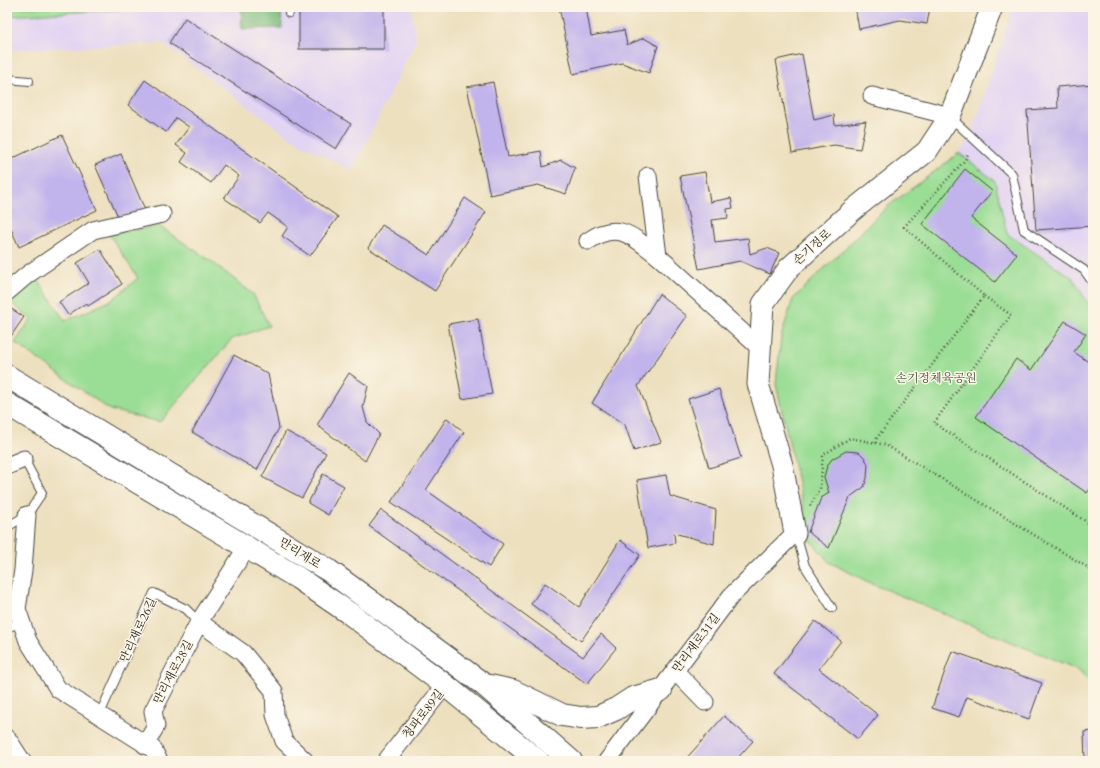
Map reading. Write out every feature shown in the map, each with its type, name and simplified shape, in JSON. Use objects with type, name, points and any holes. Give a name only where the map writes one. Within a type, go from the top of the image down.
[{"type":"main road","name":"만리재로","points":[[7,376],[328,570],[484,684],[571,761]]},
{"type":"main road","name":"만리재로","points":[[7,404],[298,578],[349,613],[445,685],[538,761]]},
{"type":"main road","points":[[484,684],[513,691],[562,715],[581,718],[598,717],[616,710],[633,698],[660,690]]},
{"type":"main road","points":[[484,684],[514,725],[509,737]]},
{"type":"street","name":"손기정로","points":[[795,533],[782,465],[758,384],[763,304],[789,268],[853,210],[927,151],[950,116],[992,7]]},
{"type":"street","points":[[872,96],[950,116]]},
{"type":"street","points":[[648,176],[658,256]]},
{"type":"street","points":[[7,292],[27,275],[93,230],[162,214]]},
{"type":"street","points":[[588,241],[598,234],[613,230],[626,232],[658,256],[760,348]]},
{"type":"street","points":[[7,466],[24,459]]},
{"type":"street","points":[[27,515],[23,570],[14,625],[28,641],[58,689],[153,750],[159,761]]},
{"type":"street","name":"만리재로31길","points":[[607,761],[731,596],[795,533]]},
{"type":"street","name":"만리재로28길","points":[[145,745],[156,726],[152,711],[199,622],[248,547]]},
{"type":"street","points":[[199,622],[243,653],[274,691],[275,715],[284,741],[305,761]]},
{"type":"street","points":[[675,671],[705,702]]},
{"type":"street","name":"청파로89길","points":[[386,761],[445,685]]},
{"type":"street","points":[[7,738],[22,761]]},
{"type":"lane","points":[[7,79],[29,81]]},
{"type":"lane","points":[[950,116],[1012,174],[1024,230],[1084,270],[1093,283]]},
{"type":"lane","points":[[7,527],[27,515],[42,493],[24,459]]},
{"type":"lane","points":[[795,533],[805,566],[832,608]]},
{"type":"lane","name":"만리재로26길","points":[[99,716],[154,593],[186,609],[199,622]]},
{"type":"path","points":[[976,141],[965,160],[904,227],[984,296],[1011,315],[934,423],[1093,526]]},
{"type":"path","points":[[874,442],[984,296]]},
{"type":"path","points":[[795,533],[820,489],[823,455],[850,438],[886,445],[1087,567],[1093,575]]},
{"type":"shaded area","points":[[7,7],[411,7],[416,40],[352,171],[291,138],[162,43],[7,50]]},
{"type":"shaded area","points":[[1013,7],[1093,7],[1093,312],[1073,278],[1007,234],[995,181],[959,153],[971,135]]},
{"type":"green space","points":[[7,7],[169,7],[7,16]]},
{"type":"green space","points":[[241,7],[281,7],[282,28],[242,29]]},
{"type":"green space","name":"손기정체육공원","points":[[959,153],[995,181],[1007,234],[1073,278],[1093,312],[1093,686],[1079,670],[870,583],[829,562],[805,534],[803,505],[776,384],[781,337],[793,299],[887,207]]},
{"type":"green space","points":[[159,226],[211,261],[253,294],[269,326],[232,339],[160,422],[110,410],[15,343],[31,319],[8,300],[35,275],[65,321],[112,300],[138,278],[109,234]]},
{"type":"building","points":[[299,7],[384,7],[384,49],[299,49]]},
{"type":"building","points":[[559,7],[586,7],[591,36],[624,30],[627,45],[644,38],[658,46],[649,73],[622,63],[573,74]]},
{"type":"building","points":[[855,7],[930,7],[927,24],[900,20],[859,29]]},
{"type":"building","points":[[185,18],[351,124],[336,149],[169,43]]},
{"type":"building","points":[[802,54],[814,120],[834,115],[835,125],[866,121],[860,149],[834,145],[792,153],[776,60]]},
{"type":"building","points":[[145,80],[338,217],[310,256],[282,236],[288,227],[268,213],[260,223],[224,198],[239,176],[224,165],[211,183],[181,162],[187,153],[176,145],[189,127],[176,118],[166,132],[128,105]]},
{"type":"building","points":[[493,82],[508,157],[541,151],[543,167],[561,160],[575,168],[566,194],[538,185],[490,195],[467,87]]},
{"type":"building","points":[[1093,84],[1093,160],[1091,160],[1093,226],[1036,230],[1027,110],[1058,108],[1057,87]]},
{"type":"building","points":[[62,135],[97,210],[19,247],[7,220],[7,161]]},
{"type":"building","points":[[121,154],[145,210],[120,221],[95,165]]},
{"type":"building","points":[[965,169],[992,191],[971,218],[1017,254],[995,282],[922,224]]},
{"type":"building","points":[[705,172],[710,202],[731,198],[733,208],[727,209],[728,218],[712,220],[715,242],[748,238],[750,254],[767,248],[779,253],[770,274],[740,261],[699,269],[680,176]]},
{"type":"building","points":[[465,198],[486,212],[435,291],[368,248],[382,225],[429,255]]},
{"type":"building","points":[[100,249],[122,284],[88,306],[86,303],[68,315],[59,302],[89,283],[77,263]]},
{"type":"building","points":[[659,294],[687,316],[638,386],[661,442],[634,451],[625,425],[592,403]]},
{"type":"building","points":[[7,306],[24,317],[9,339],[7,338]]},
{"type":"building","points":[[478,319],[492,394],[462,399],[448,324]]},
{"type":"building","points":[[1065,321],[1086,334],[1074,352],[1093,365],[1093,485],[1087,493],[976,417],[1016,359],[1031,370]]},
{"type":"building","points":[[234,355],[268,374],[279,428],[257,470],[192,432]]},
{"type":"building","points":[[349,373],[368,386],[363,407],[367,422],[379,434],[365,461],[317,425]]},
{"type":"building","points":[[719,389],[741,458],[709,468],[688,399]]},
{"type":"building","points":[[447,418],[464,432],[426,490],[503,544],[489,567],[391,502]]},
{"type":"building","points":[[286,431],[326,453],[302,498],[262,477]]},
{"type":"building","points":[[846,451],[859,452],[864,457],[868,464],[867,478],[864,487],[850,497],[829,548],[808,532],[821,498],[829,493],[824,477],[827,466],[832,459]]},
{"type":"building","points":[[323,474],[344,486],[328,515],[308,503]]},
{"type":"building","points":[[666,475],[670,496],[716,510],[714,544],[674,533],[675,543],[648,548],[637,480]]},
{"type":"building","points":[[381,510],[583,657],[601,634],[616,648],[587,684],[369,526]]},
{"type":"building","points":[[620,540],[640,555],[581,641],[531,604],[545,583],[579,607]]},
{"type":"building","points":[[815,621],[841,641],[819,669],[878,715],[858,739],[774,674]]},
{"type":"building","points":[[952,651],[1042,683],[1029,719],[967,697],[959,717],[932,708]]},
{"type":"building","points":[[724,716],[753,741],[735,761],[684,761]]},
{"type":"building","points":[[1093,731],[1093,761],[1085,761],[1084,732]]}]
